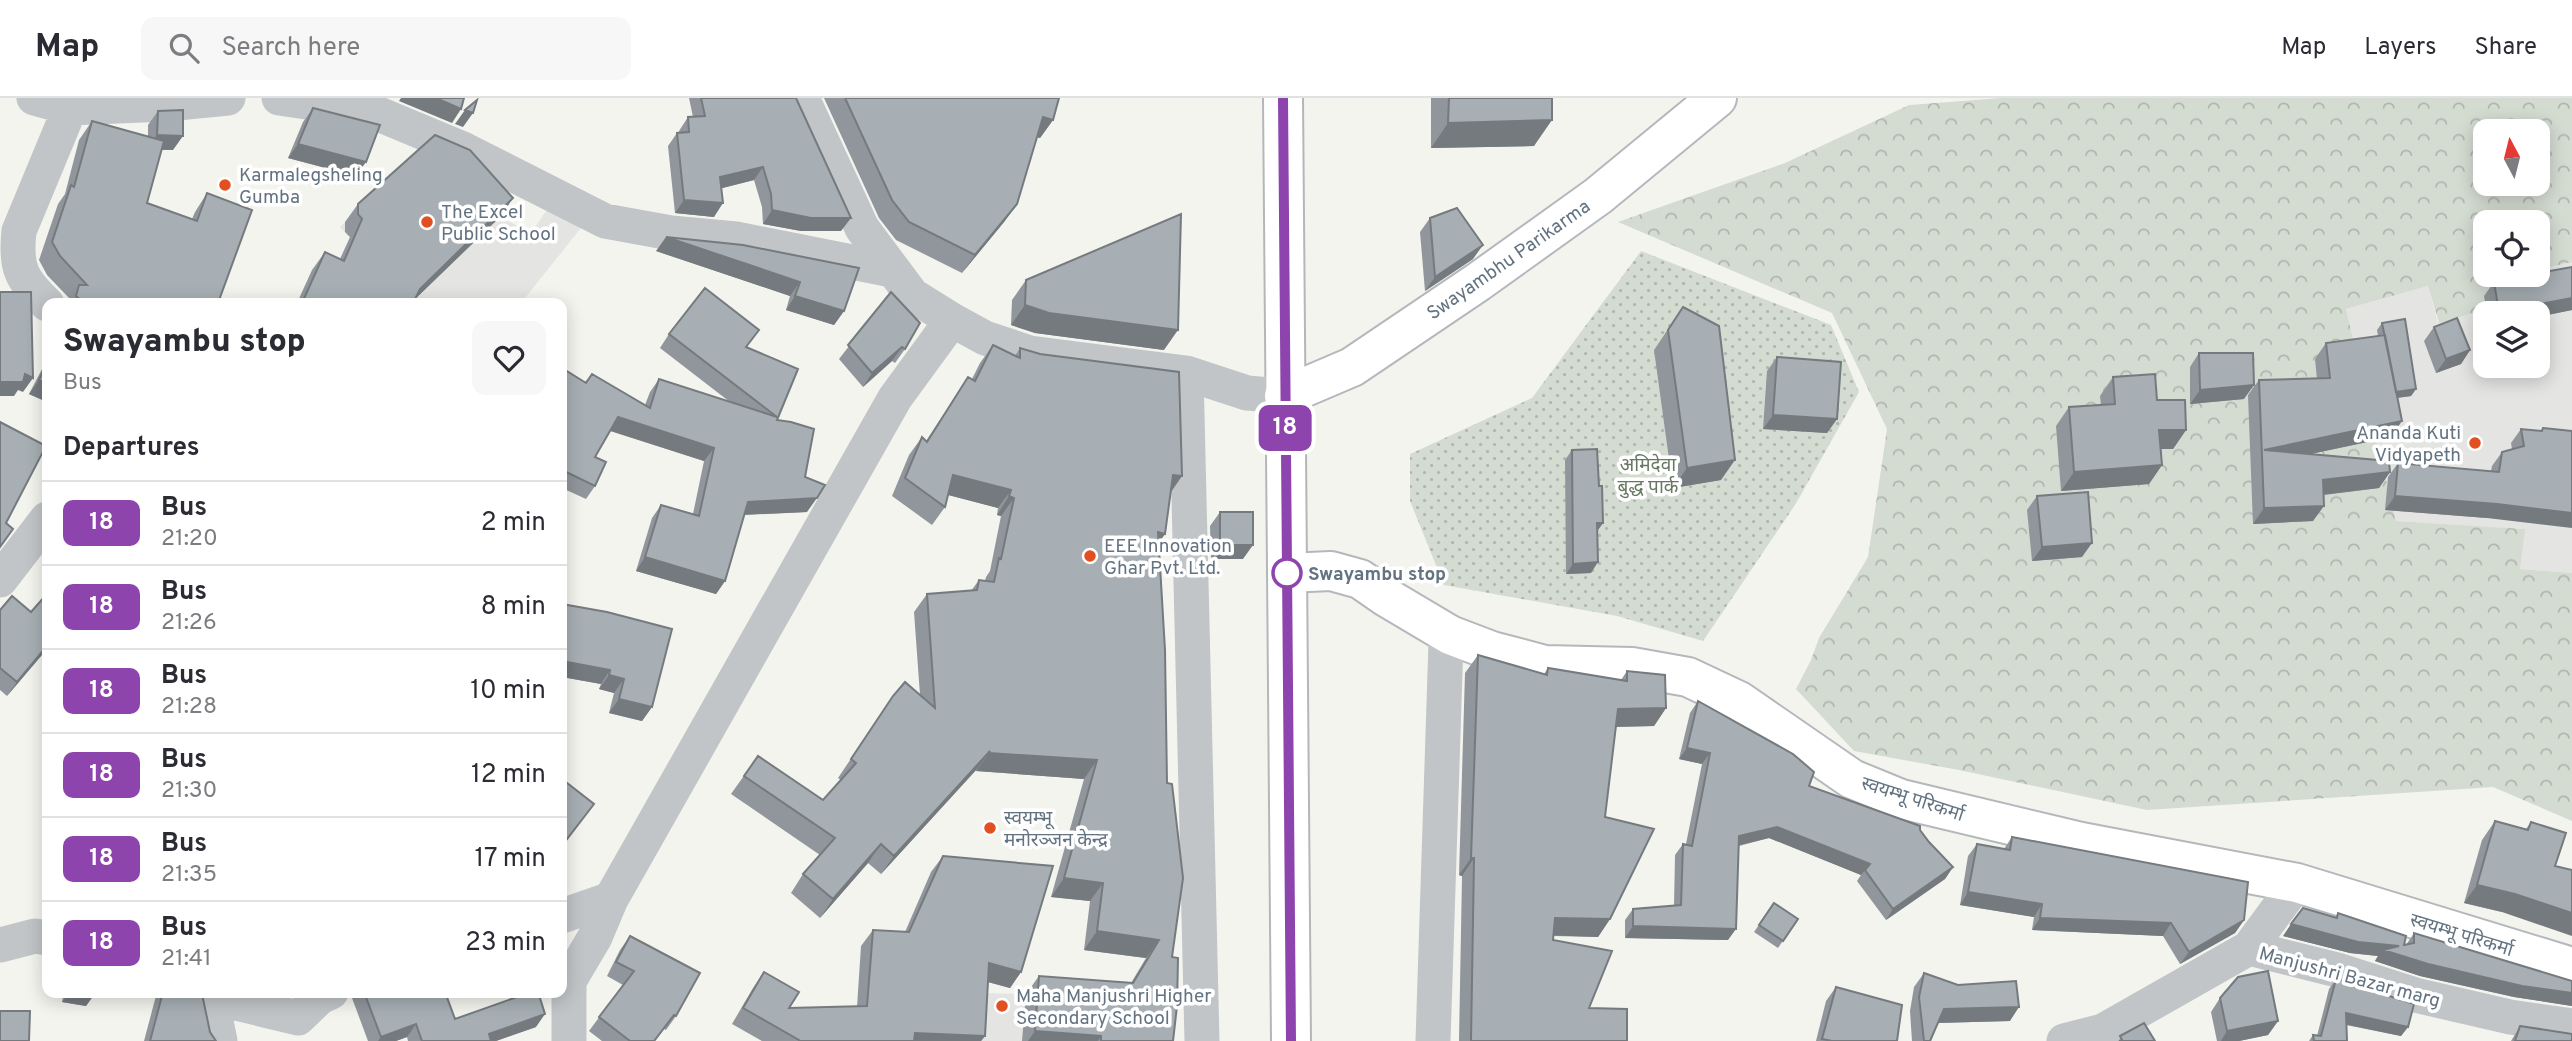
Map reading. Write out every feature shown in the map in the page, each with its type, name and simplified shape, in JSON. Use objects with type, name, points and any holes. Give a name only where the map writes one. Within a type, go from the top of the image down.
[{"type":"main road","points":[[1283,98],[1291,1041]]},
{"type":"main road","name":"Swayambhu Parikarma","points":[[1284,396],[1352,367],[1467,290],[1598,196],[1717,98]]},
{"type":"main road","name":"स्वयम्भू परिकर्मा","points":[[1287,573],[1331,571],[1360,579],[1450,635],[1492,651],[1545,665],[1632,667],[1688,677],[1739,701],[1852,779],[1900,799],[2081,842],[2297,883],[2572,967]]},
{"type":"street","points":[[34,98],[69,107],[167,104],[228,98]]},
{"type":"street","points":[[279,98],[374,112],[466,150],[604,221],[671,233],[736,239],[892,271]]},
{"type":"street","points":[[802,98],[862,228],[912,295],[952,320],[985,338],[1030,353],[1186,373],[1247,393],[1284,396]]},
{"type":"street","points":[[42,299],[19,271],[19,231],[69,107]]},
{"type":"street","points":[[569,1041],[569,981],[595,937],[611,899],[895,398],[952,320]]},
{"type":"street","points":[[1186,373],[1202,1041]]},
{"type":"street","points":[[0,580],[42,525]]},
{"type":"street","points":[[1433,1041],[1446,642],[1450,635]]},
{"type":"street","points":[[2249,948],[2297,883]]},
{"type":"street","points":[[567,914],[611,899]]},
{"type":"street","points":[[0,945],[42,937]]},
{"type":"street","name":"Manjushri Bazar marg","points":[[2064,1041],[2103,1031],[2249,948],[2415,995],[2510,1017],[2572,1026]]},
{"type":"street","points":[[209,998],[220,1041]]},
{"type":"street","points":[[223,998],[298,1018],[319,998]]},
{"type":"shaded area","name":"The Excel Public School","points":[[434,143],[501,217],[531,233],[548,208],[581,228],[525,298],[407,298],[340,227]]},
{"type":"shaded area","name":"Ananda Kuti Vidyapeth","points":[[2572,262],[2572,573],[2520,569],[2524,529],[2396,521],[2346,309],[2428,286],[2438,323],[2481,287],[2550,287],[2550,267]]},
{"type":"shaded area","name":"Maha Manjushri Higher Secondary School","points":[[980,993],[1026,994],[1088,1041],[977,1041]]},
{"type":"green space","points":[[2001,98],[2572,98],[2572,262],[2550,267],[2550,210],[2473,210],[2473,287],[2489,287],[2492,301],[2473,301],[2473,313],[2439,323],[2428,286],[2346,309],[2396,521],[2525,529],[2520,569],[2572,573],[2572,821],[2493,787],[2147,810],[1959,770],[1854,751],[1796,689],[1819,638],[1868,557],[1887,429],[1832,313],[1618,222],[1785,163],[1909,105]]},
{"type":"green space","name":"अमिदेवा बुद्ध पार्क","points":[[1641,251],[1831,325],[1859,392],[1795,505],[1703,641],[1617,616],[1444,585],[1410,501],[1410,454],[1532,398]]},
{"type":"building","points":[[436,98],[464,98],[461,109]]},
{"type":"building","points":[[701,98],[796,98],[851,218],[811,218],[772,210],[771,194],[763,167],[720,177],[723,203],[684,200],[677,133],[689,132],[688,117],[705,116]]},
{"type":"building","points":[[845,98],[1059,98],[1053,120],[1043,117],[1017,204],[975,255],[909,222],[892,200]]},
{"type":"building","points":[[1449,98],[1552,98],[1552,120],[1448,123]]},
{"type":"building","points":[[477,100],[473,113],[465,110]]},
{"type":"building","points":[[313,108],[380,125],[366,162],[298,144]]},
{"type":"building","points":[[183,110],[183,136],[157,135],[158,111]]},
{"type":"building","points":[[92,121],[164,141],[147,203],[197,221],[207,193],[252,210],[220,298],[78,298],[76,296],[79,285],[87,285],[60,256],[52,242],[71,185],[74,187]]},
{"type":"building","points":[[435,135],[470,150],[513,198],[420,289],[416,298],[304,298],[325,252],[344,261],[362,219],[358,214],[358,204]]},
{"type":"building","points":[[1457,208],[1483,245],[1435,277],[1430,218]]},
{"type":"building","points":[[1181,214],[1178,330],[1049,313],[1025,305],[1026,280]]},
{"type":"building","points":[[666,237],[743,245],[859,268],[844,311],[795,296],[800,282]]},
{"type":"building","points":[[2572,267],[2572,298],[2550,302],[2497,301],[2495,287],[2550,287],[2550,271]]},
{"type":"building","points":[[705,288],[759,330],[746,347],[798,369],[777,420],[814,429],[805,477],[825,485],[817,498],[748,502],[725,581],[645,557],[661,505],[699,516],[714,448],[618,417],[595,457],[606,462],[595,486],[567,472],[567,371],[586,383],[592,374],[650,408],[659,379],[777,417],[669,334]]},
{"type":"building","points":[[0,292],[31,292],[33,378],[25,374],[23,382],[0,382]]},
{"type":"building","points":[[891,292],[920,323],[905,349],[902,347],[872,373],[848,345]]},
{"type":"building","points":[[1683,307],[1719,326],[1735,460],[1687,468],[1668,330]]},
{"type":"building","points":[[2457,318],[2470,350],[2446,359],[2434,327]]},
{"type":"building","points":[[2405,319],[2416,389],[2396,392],[2382,323]]},
{"type":"building","points":[[2385,335],[2402,421],[2264,450],[2389,461],[2390,472],[2323,480],[2324,506],[2264,508],[2259,380],[2330,378],[2326,343]]},
{"type":"building","points":[[993,345],[1020,358],[1020,348],[1040,354],[1179,372],[1182,476],[1173,475],[1165,534],[1158,532],[1165,650],[1167,783],[1172,784],[1183,878],[1172,957],[1178,958],[1173,1041],[1101,1041],[1101,1036],[1035,1031],[1039,976],[1133,983],[1159,940],[1097,931],[1103,883],[1064,878],[1097,760],[989,753],[990,751],[894,856],[881,844],[833,899],[803,874],[835,838],[744,776],[758,756],[823,800],[856,763],[851,759],[905,682],[935,708],[927,594],[977,590],[979,580],[994,582],[1014,498],[1009,496],[1011,490],[953,475],[945,507],[905,478],[922,437],[927,442],[968,377],[975,381]]},
{"type":"building","points":[[2199,353],[2253,353],[2254,385],[2200,390]]},
{"type":"building","points":[[1777,357],[1841,362],[1837,419],[1773,415]]},
{"type":"building","points":[[2155,374],[2157,400],[2185,400],[2186,430],[2159,430],[2162,465],[2074,472],[2069,407],[2115,404],[2113,377]]},
{"type":"building","points":[[0,422],[42,444],[42,454],[6,523],[13,529],[0,547]]},
{"type":"building","points":[[2543,428],[2572,431],[2572,513],[2395,496],[2398,463],[2499,472],[2502,452],[2524,446],[2521,429],[2542,431]]},
{"type":"building","points":[[1597,449],[1603,523],[1597,523],[1598,562],[1573,564],[1572,450]]},
{"type":"building","points":[[2088,492],[2092,543],[2042,547],[2037,496]]},
{"type":"building","points":[[1220,512],[1253,512],[1253,545],[1220,545]]},
{"type":"building","points":[[12,596],[31,612],[42,600],[42,652],[17,682],[0,668],[0,610]]},
{"type":"building","points":[[567,605],[672,629],[652,707],[619,699],[624,679],[609,675],[610,670],[567,662]]},
{"type":"building","points":[[1478,655],[1547,675],[1548,668],[1627,681],[1627,671],[1665,675],[1666,708],[1618,709],[1605,817],[1654,829],[1610,919],[1555,918],[1553,940],[1612,951],[1589,1008],[1627,1009],[1627,1041],[1471,1041],[1474,858],[1471,858]]},
{"type":"building","points":[[1698,701],[1793,754],[1814,772],[1809,786],[1920,826],[1929,842],[1953,867],[1893,909],[1865,870],[1870,864],[1777,827],[1739,836],[1736,929],[1633,926],[1633,909],[1681,905],[1683,844],[1692,846],[1710,753],[1687,748]]},
{"type":"building","points":[[567,783],[594,804],[567,839]]},
{"type":"building","points":[[2495,821],[2528,830],[2531,822],[2566,833],[2555,866],[2572,870],[2572,913],[2515,894],[2477,885]]},
{"type":"building","points":[[2012,837],[2248,882],[2244,920],[2189,952],[2171,923],[2040,918],[2042,904],[1968,892],[1977,844],[2010,850]]},
{"type":"building","points":[[943,856],[1053,866],[1021,972],[989,963],[985,1036],[915,1033],[914,1041],[799,1041],[743,1008],[764,972],[799,992],[789,1008],[867,1006],[873,930],[909,932]]},
{"type":"building","points":[[1774,903],[1798,919],[1783,941],[1759,925]]},
{"type":"building","points":[[2303,908],[2337,918],[2338,913],[2406,936],[2404,945],[2414,943],[2414,933],[2572,981],[2572,993],[2522,986],[2428,964],[2383,950],[2399,946],[2358,942],[2291,924]]},
{"type":"building","points":[[630,936],[700,973],[676,1016],[674,1015],[654,1041],[630,1041],[599,1017],[634,971],[616,962]]},
{"type":"building","points":[[2268,971],[2278,1021],[2227,1031],[2220,998],[2238,977]]},
{"type":"building","points":[[1924,973],[1958,985],[2016,981],[2019,1007],[1944,1009],[1930,1041],[1924,1041],[1919,997]]},
{"type":"building","points":[[2336,979],[2414,1004],[2408,1027],[2346,1013],[2347,1041],[2314,1041],[2313,1035],[2321,1036]]},
{"type":"building","points":[[1836,987],[1902,1005],[1897,1041],[1822,1039]]},
{"type":"building","points":[[161,998],[203,998],[210,1032],[216,1041],[150,1041]]},
{"type":"building","points":[[366,998],[447,998],[455,1019],[514,998],[540,998],[545,1014],[489,1034],[491,1041],[422,1041],[416,1024],[381,1037]]},
{"type":"building","points":[[0,1011],[30,1011],[29,1041],[0,1041]]},
{"type":"building","points":[[2144,1023],[2155,1041],[2119,1041],[2122,1040],[2120,1036]]},
{"type":"building","points":[[2520,1026],[2572,1034],[2572,1041],[2515,1041]]},
{"type":"bus line","name":"18","points":[[1283,98],[1291,1041]]},
{"type":"place","name":"Karmalegsheling Gumba","points":[[225,185]]},
{"type":"place","name":"The Excel Public School","points":[[427,222]]},
{"type":"place","name":"Ananda Kuti Vidyapeth","points":[[2475,443]]},
{"type":"place","name":"EEE Innovation Ghar Pvt. Ltd.","points":[[1090,556]]},
{"type":"place","name":"Swayambu stop","points":[[1287,573]]},
{"type":"place","name":"स्वयम्भू मनोरञ्जन केन्द्र","points":[[990,828]]},
{"type":"place","name":"Maha Manjushri Higher Secondary School","points":[[1002,1006]]}]
